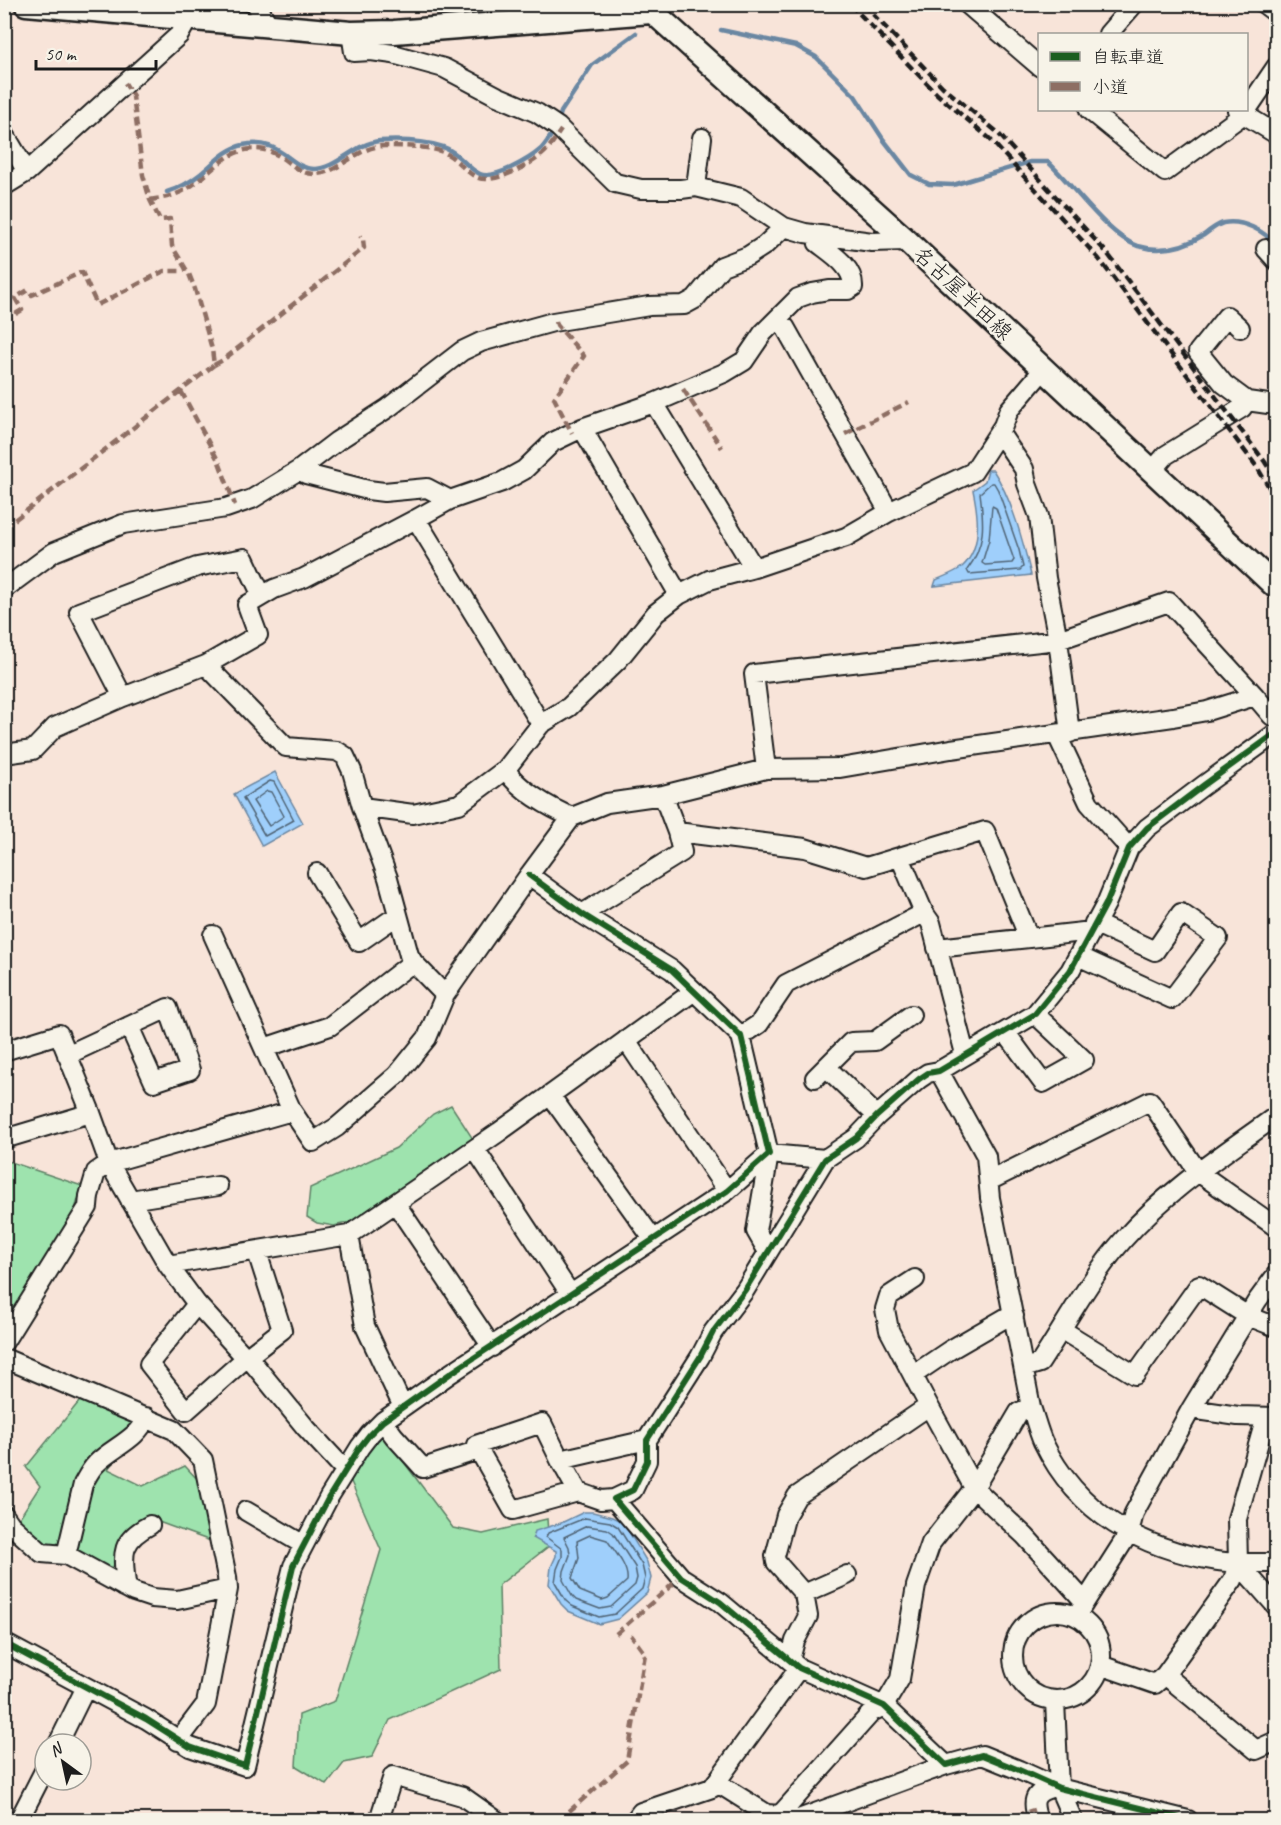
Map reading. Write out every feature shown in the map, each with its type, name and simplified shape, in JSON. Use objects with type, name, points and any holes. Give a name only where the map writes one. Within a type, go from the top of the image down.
[{"type":"main road","points":[[26,4],[351,33],[394,32],[652,7]]},
{"type":"main road","name":"名古屋半田線","points":[[652,7],[907,241],[1276,587]]},
{"type":"street","points":[[256,4],[265,20],[264,26]]},
{"type":"street","points":[[1117,32],[1134,4]]},
{"type":"street","points":[[1264,4],[1276,13]]},
{"type":"street","points":[[979,8],[1038,65]]},
{"type":"street","points":[[4,186],[27,172],[179,35],[188,19]]},
{"type":"street","points":[[351,33],[354,52],[371,51],[393,54],[444,68],[537,114],[558,127],[615,183],[641,189],[681,189],[696,186],[741,198],[784,227],[820,236],[872,242],[907,241]]},
{"type":"street","points":[[1248,103],[1276,67]]},
{"type":"street","points":[[1090,111],[1165,172],[1241,112],[1276,134]]},
{"type":"street","points":[[4,133],[27,172]]},
{"type":"street","points":[[696,186],[702,138]]},
{"type":"street","points":[[4,589],[54,552],[123,524],[226,508],[252,499],[299,470],[337,441],[388,408],[462,351],[492,339],[553,322],[649,306],[684,305],[694,299],[722,266],[756,250],[784,227]]},
{"type":"street","points":[[4,754],[33,750],[55,727],[123,697],[206,666],[258,635],[247,605],[261,596],[304,578],[450,500],[502,482],[524,470],[553,442],[582,428],[654,403],[724,373],[744,361],[763,333],[798,298],[812,293],[848,290],[853,287],[848,269],[837,257],[818,243],[820,236]]},
{"type":"street","points":[[1240,328],[1227,316],[1198,352],[1224,384],[1247,401],[1274,404]]},
{"type":"street","points":[[777,319],[785,327],[889,512]]},
{"type":"street","points":[[362,807],[413,814],[459,804],[506,769],[541,724],[569,707],[618,660],[656,613],[679,595],[709,580],[754,568],[846,537],[889,512],[973,472],[999,432],[1009,410],[1044,369]]},
{"type":"street","points":[[1153,470],[1166,455],[1242,408],[1247,401]]},
{"type":"street","points":[[654,403],[754,568]]},
{"type":"street","points":[[582,428],[679,595]]},
{"type":"street","points":[[999,432],[1024,469],[1039,516],[1046,578],[1058,640],[1064,734],[1089,803],[1129,848]]},
{"type":"street","points":[[299,470],[306,474],[368,490],[384,492],[427,488],[450,500]]},
{"type":"street","points":[[416,519],[541,724]]},
{"type":"street","points":[[123,697],[80,612],[198,567],[244,558],[261,596]]},
{"type":"street","points":[[765,769],[754,674],[1058,640],[1169,602],[1272,716],[1276,717]]},
{"type":"street","points":[[206,666],[286,747],[337,751],[345,756],[388,878],[409,955],[445,995]]},
{"type":"street","points":[[213,935],[292,1111],[313,1142],[337,1128],[397,1075],[427,1038],[445,995],[572,817],[607,803],[663,795],[765,769],[840,768],[1207,711],[1255,696]]},
{"type":"street","points":[[578,1492],[542,1423],[476,1445],[513,1510],[578,1492],[601,1500],[614,1499],[633,1491],[647,1461],[647,1440],[700,1357],[713,1332],[745,1290],[825,1159],[856,1138],[919,1079],[928,1073],[939,1071],[1035,1014],[1070,971],[1106,904],[1129,848],[1157,821],[1276,733]]},
{"type":"street","points":[[506,769],[511,780],[560,812],[572,817]]},
{"type":"street","points":[[582,914],[682,852],[677,831],[663,795]]},
{"type":"street","points":[[677,831],[805,848],[866,867],[985,831],[1029,938]]},
{"type":"street","points":[[900,857],[924,913],[931,923],[965,1054]]},
{"type":"street","points":[[317,873],[359,942],[398,915]]},
{"type":"street","points":[[529,875],[582,914],[672,970],[741,1036],[770,1154],[756,1231],[768,1252]]},
{"type":"street","points":[[741,1036],[759,1024],[786,984],[924,913]]},
{"type":"street","points":[[937,948],[1029,938],[1093,927],[1155,951],[1181,913],[1218,938],[1172,999],[1078,956]]},
{"type":"street","points":[[264,1048],[330,1026],[413,962]]},
{"type":"street","points":[[168,1265],[350,1235],[475,1149],[693,992]]},
{"type":"street","points":[[1006,1033],[1043,1083],[1084,1060],[1035,1014]]},
{"type":"street","points":[[877,1116],[821,1073],[851,1042],[875,1041],[911,1015]]},
{"type":"street","points":[[67,1055],[129,1026]]},
{"type":"street","points":[[4,1051],[59,1034],[109,1163],[168,1265],[197,1304],[247,1357],[306,1428],[345,1470]]},
{"type":"street","points":[[626,1040],[727,1191]]},
{"type":"street","points":[[939,1071],[986,1156],[990,1198],[1031,1407],[1042,1439],[1068,1483],[1106,1519],[1129,1533],[1168,1550],[1218,1561],[1276,1563]]},
{"type":"street","points":[[550,1095],[653,1239]]},
{"type":"street","points":[[989,1181],[1150,1101],[1198,1172],[1247,1209],[1276,1227]]},
{"type":"street","points":[[4,1342],[88,1207],[96,1172],[109,1163],[292,1111]]},
{"type":"street","points":[[4,1139],[91,1113]]},
{"type":"street","points":[[1024,1368],[1040,1363],[1085,1291],[1124,1239],[1198,1172],[1276,1116]]},
{"type":"street","points":[[475,1149],[571,1295]]},
{"type":"street","points":[[4,1643],[146,1719],[178,1741],[245,1766],[293,1566],[345,1470],[360,1447],[383,1421],[727,1191],[770,1154],[825,1159]]},
{"type":"street","points":[[130,1200],[218,1186]]},
{"type":"street","points":[[396,1204],[492,1347]]},
{"type":"street","points":[[350,1235],[364,1326],[403,1407]]},
{"type":"street","points":[[197,1304],[149,1364],[186,1411],[247,1357],[282,1330],[257,1252]]},
{"type":"street","points":[[915,1279],[890,1296],[885,1309],[889,1330],[974,1488],[1025,1536],[1080,1609],[1100,1646],[1100,1665],[1091,1684],[1081,1694],[1055,1701],[1034,1695],[1019,1680],[1013,1667],[1012,1653],[1019,1633],[1034,1618],[1048,1613],[1080,1609],[1129,1533],[1134,1512],[1191,1409],[1270,1281],[1276,1275]]},
{"type":"street","points":[[1062,1330],[1135,1375],[1199,1285],[1248,1316],[1276,1327]]},
{"type":"street","points":[[913,1375],[950,1350],[1007,1317],[1014,1316]]},
{"type":"street","points":[[4,1358],[174,1430],[202,1460],[228,1589],[206,1704],[178,1741]]},
{"type":"street","points":[[635,1821],[641,1812],[712,1788],[794,1664],[795,1641],[808,1616],[804,1594],[776,1562],[775,1556],[786,1515],[793,1502],[929,1406]]},
{"type":"street","points":[[788,1819],[872,1712],[884,1706],[900,1679],[916,1586],[931,1543],[974,1488],[1019,1412],[1031,1407]]},
{"type":"street","points":[[1100,1665],[1155,1684],[1166,1675],[1233,1581],[1238,1563],[1237,1519],[1271,1417],[1238,1416],[1191,1409]]},
{"type":"street","points":[[66,1556],[83,1484],[88,1474],[96,1463],[129,1438],[144,1423],[146,1417]]},
{"type":"street","points":[[383,1421],[423,1468],[479,1450]]},
{"type":"street","points":[[560,1460],[647,1440]]},
{"type":"street","points":[[614,1499],[681,1577],[720,1602],[794,1664],[884,1706],[946,1765]]},
{"type":"street","points":[[246,1511],[304,1545]]},
{"type":"street","points":[[4,1515],[11,1526],[42,1553],[66,1556],[124,1587],[152,1598],[166,1601],[177,1600],[228,1589]]},
{"type":"street","points":[[124,1587],[126,1583],[123,1552],[129,1540],[138,1531],[150,1525]]},
{"type":"street","points":[[1238,1563],[1276,1606]]},
{"type":"street","points":[[804,1594],[847,1575]]},
{"type":"street","points":[[1166,1675],[1256,1750],[1276,1741]]},
{"type":"street","points":[[64,1732],[86,1687]]},
{"type":"street","points":[[1055,1701],[1055,1786],[1073,1821]]},
{"type":"street","points":[[716,1782],[767,1814],[788,1819],[982,1755],[1055,1786],[1188,1821]]},
{"type":"street","points":[[379,1821],[393,1776],[462,1796],[496,1821]]},
{"type":"street","points":[[1038,1821],[1033,1806],[1034,1798],[1038,1793],[1055,1786]]},
{"type":"street","points":[[19,1821],[34,1792]]},
{"type":"green space","points":[[451,1105],[473,1139],[417,1179],[371,1217],[334,1226],[317,1223],[307,1217],[310,1188],[396,1148],[433,1114]]},
{"type":"green space","points":[[5,1160],[82,1186],[68,1233],[5,1332]]},
{"type":"green space","points":[[83,1397],[143,1423],[108,1469],[143,1486],[185,1466],[211,1494],[219,1544],[153,1520],[128,1559],[104,1571],[21,1544],[14,1526],[40,1486],[26,1467]]},
{"type":"green space","points":[[383,1434],[453,1528],[483,1534],[547,1519],[549,1546],[499,1585],[501,1669],[390,1720],[372,1757],[344,1763],[327,1785],[296,1766],[299,1715],[335,1701],[381,1550],[348,1475]]},
{"type":"water","points":[[988,470],[993,470],[1000,481],[1011,507],[1031,575],[934,586],[936,580],[953,573],[969,559],[976,541],[977,530],[973,490],[985,481]]},
{"type":"water","points":[[275,772],[303,823],[262,846],[234,794]]},
{"type":"water","points":[[584,1512],[593,1512],[623,1522],[647,1562],[651,1578],[647,1593],[618,1619],[599,1624],[568,1611],[561,1604],[549,1584],[556,1551],[533,1538],[535,1531],[561,1523]]},
{"type":"waterway","points":[[721,30],[796,46],[816,57],[855,96],[883,139],[911,175],[929,184],[953,185],[1030,162],[1048,162],[1103,221],[1115,232],[1138,246],[1155,249],[1180,246],[1223,223],[1231,222],[1253,227],[1276,245]]},
{"type":"waterway","points":[[558,123],[561,112],[592,65],[636,33]]},
{"type":"waterway","points":[[167,192],[188,183],[225,153],[243,145],[267,145],[297,164],[314,169],[330,165],[371,143],[380,141],[420,142],[449,149],[475,171],[486,175],[512,168],[529,158],[541,149],[554,131]]},
{"type":"railway","points":[[850,4],[937,94],[989,138],[1099,259],[1257,467],[1276,499]]},
{"type":"railway","points":[[863,4],[943,87],[996,131],[1107,253],[1265,462],[1276,480]]},
{"type":"marked path","points":[[4,528],[214,365],[212,349],[195,289],[172,246],[170,219],[160,220],[150,200],[143,175],[133,96],[125,83]]},
{"type":"marked path","points":[[150,200],[183,191],[226,158],[243,150],[253,149],[271,152],[306,173],[314,174],[332,170],[365,150],[375,147],[422,147],[443,152],[476,177],[492,179],[522,168],[539,157],[561,130]]},
{"type":"marked path","points":[[214,365],[364,248],[363,239],[360,236]]},
{"type":"marked path","points":[[4,321],[22,310],[15,298],[28,290],[32,295],[82,272],[97,305],[164,271],[187,269]]},
{"type":"marked path","points":[[556,321],[584,356],[554,398],[572,433]]},
{"type":"marked path","points":[[683,389],[722,448]]},
{"type":"marked path","points":[[181,391],[219,462],[235,505]]},
{"type":"marked path","points":[[845,434],[909,402]]},
{"type":"marked path","points":[[616,1634],[681,1577]]},
{"type":"marked path","points":[[559,1820],[627,1761],[645,1654],[631,1635]]},
{"type":"marked path","points":[[1002,1820],[1034,1810]]},
{"type":"cycle path","points":[[1188,1820],[1059,1788],[982,1755],[946,1765],[884,1706],[799,1668],[720,1602],[681,1577],[614,1499],[633,1490],[647,1461],[647,1440],[700,1357],[713,1332],[745,1290],[825,1159],[856,1138],[919,1079],[928,1073],[939,1071],[1035,1014],[1070,971],[1106,904],[1129,848],[1147,828],[1276,733]]},
{"type":"cycle path","points":[[4,1643],[146,1719],[190,1747],[245,1766],[293,1566],[329,1497],[370,1434],[383,1421],[451,1373],[727,1191],[769,1154],[741,1036],[672,970],[582,914],[529,875]]}]
